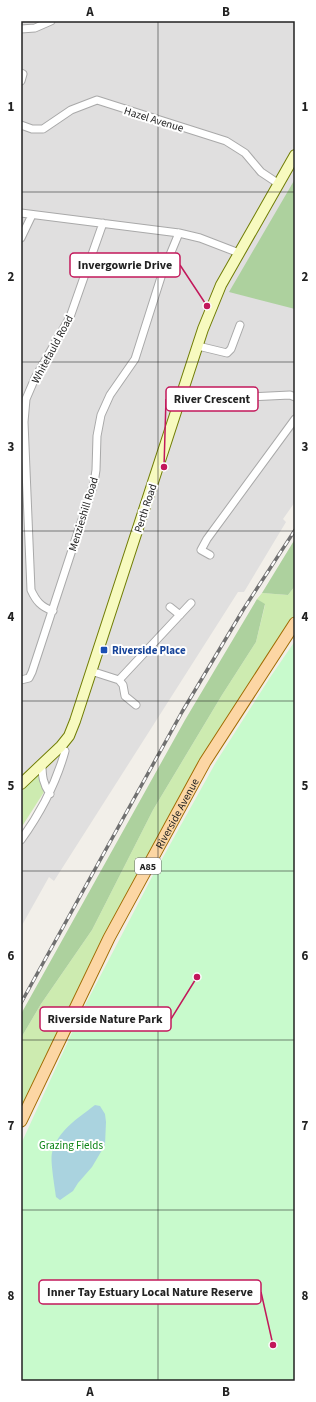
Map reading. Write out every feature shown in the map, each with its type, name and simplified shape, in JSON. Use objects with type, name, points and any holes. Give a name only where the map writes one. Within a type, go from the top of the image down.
[{"type":"main road","name":"Riverside Avenue","points":[[21,1121],[109,938],[205,762],[295,623]]},
{"type":"street","points":[[21,29],[35,28],[51,21]]},
{"type":"street","points":[[21,73],[23,74],[21,81]]},
{"type":"street","name":"Hazel Avenue","points":[[21,125],[32,129],[43,129],[71,110],[97,100],[226,141],[244,153],[260,172],[279,184]]},
{"type":"street","name":"Perth Road","points":[[22,783],[61,746],[69,736],[203,328],[222,285],[293,159]]},
{"type":"street","points":[[21,213],[179,233],[200,238],[239,254]]},
{"type":"street","points":[[21,238],[32,215]]},
{"type":"street","name":"Whitefauld Road","points":[[53,611],[40,605],[34,598],[31,590],[24,422],[26,399],[35,378],[70,317],[103,223]]},
{"type":"street","name":"Menzieshill Road","points":[[21,680],[29,678],[32,672],[94,483],[100,415],[110,395],[135,359],[162,274],[179,233]]},
{"type":"street","points":[[198,346],[227,353],[232,349],[240,325]]},
{"type":"street","points":[[182,394],[204,399],[295,396]]},
{"type":"street","points":[[210,555],[201,550],[207,539],[295,419]]},
{"type":"street","points":[[119,680],[191,603]]},
{"type":"street","points":[[170,607],[180,615]]},
{"type":"street","points":[[91,671],[119,680],[123,685],[125,696],[136,706]]},
{"type":"street","points":[[21,840],[50,794],[60,770],[65,751]]},
{"type":"street","points":[[42,764],[44,786],[50,794]]},
{"type":"shaded area","points":[[21,21],[295,21],[295,502],[283,519],[286,522],[244,592],[238,592],[54,881],[49,877],[21,927],[21,840],[50,794],[42,764],[21,782]]},
{"type":"green space","points":[[295,179],[295,309],[229,292]]},
{"type":"green space","points":[[295,539],[295,586],[288,595],[262,593]]},
{"type":"green space","points":[[295,586],[295,615],[261,665],[163,826],[94,960],[21,1112],[21,1038],[41,1004],[92,930],[153,810],[222,695],[256,642],[265,605],[257,599],[262,593],[288,595]]},
{"type":"green space","points":[[257,599],[265,604],[256,642],[222,695],[153,810],[92,930],[41,1004],[21,1038],[21,1014],[185,720]]},
{"type":"green space","name":"Grazing Fields","points":[[295,641],[295,1381],[21,1381],[21,1144],[81,1013],[152,877],[216,762]]},
{"type":"green space","points":[[38,773],[44,792],[21,828],[21,792]]},
{"type":"water","points":[[95,1105],[100,1106],[105,1114],[105,1145],[92,1167],[73,1191],[60,1200],[56,1197],[52,1168],[52,1153],[63,1131]]},
{"type":"railway","points":[[21,1003],[182,712],[243,610],[295,530]]},
{"type":"place","name":"Invergowrie Drive","points":[[207,306]]},
{"type":"place","name":"River Crescent","points":[[164,467]]},
{"type":"place","name":"Riverside Place","points":[[104,650]]},
{"type":"place","name":"Riverside Nature Park","points":[[197,977]]},
{"type":"place","name":"Inner Tay Estuary Local Nature Reserve","points":[[273,1345]]}]
